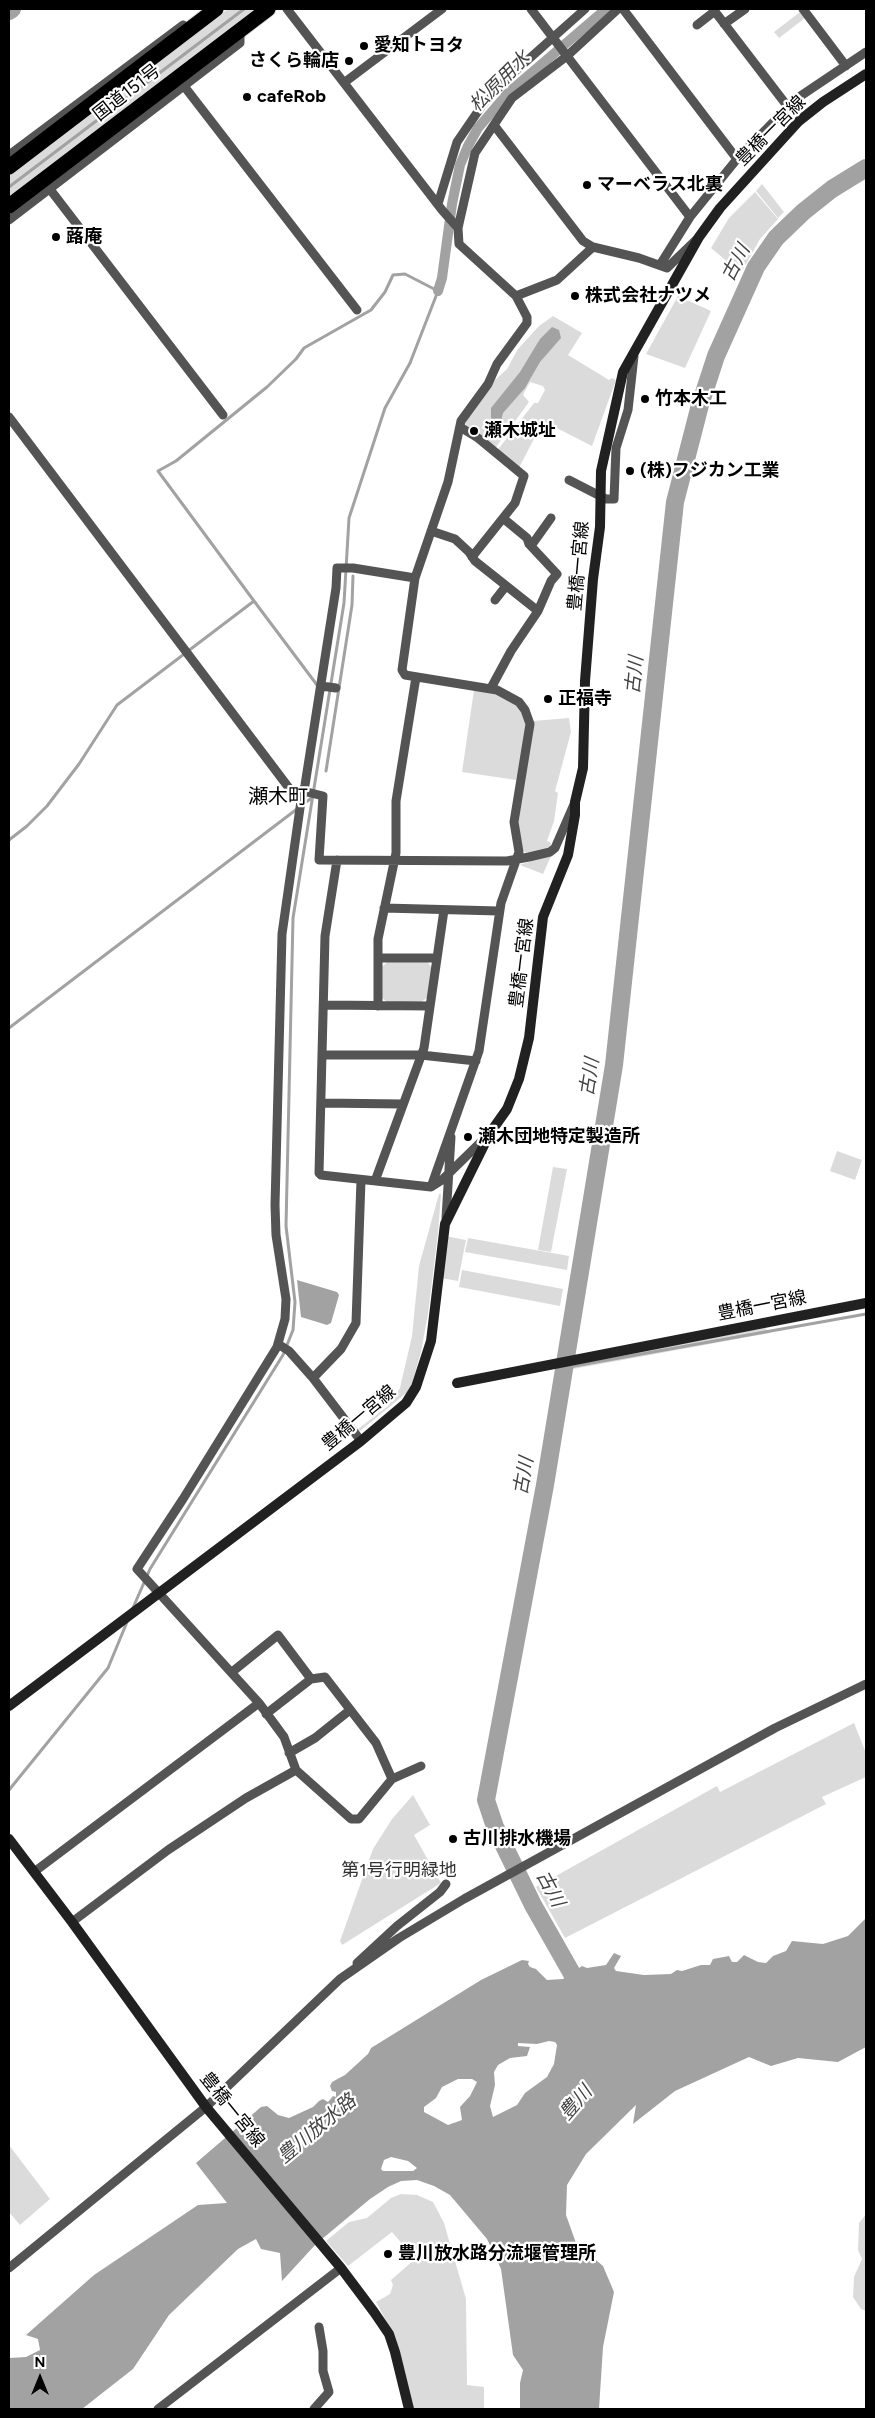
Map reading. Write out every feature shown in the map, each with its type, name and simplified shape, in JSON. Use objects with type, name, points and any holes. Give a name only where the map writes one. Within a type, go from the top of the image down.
[{"type":"highway","name":"国道151号","points":[[9,167],[216,9]]},
{"type":"highway","name":"国道151号","points":[[9,206],[268,9]]},
{"type":"main road","name":"豊橋一宮線","points":[[9,1706],[361,1441],[403,1406],[416,1387],[431,1341],[445,1224],[490,1133],[512,1098],[526,1054],[536,990],[543,917],[568,855],[575,815],[575,802],[583,768],[585,681],[593,579],[600,527],[603,464],[622,375],[699,237],[736,189],[800,121],[823,102],[866,74]]},
{"type":"main road","name":"豊橋一宮線","points":[[457,1382],[866,1303]]},
{"type":"main road","name":"豊橋一宮線","points":[[9,1839],[72,1922],[206,2107],[341,2268],[388,2334],[402,2372],[410,2409]]},
{"type":"street","points":[[9,155],[206,9]]},
{"type":"street","points":[[287,9],[346,82],[457,227]]},
{"type":"street","points":[[346,82],[442,9]]},
{"type":"street","points":[[531,9],[690,217]]},
{"type":"street","points":[[440,207],[452,154],[467,125],[501,85],[553,40],[585,9]]},
{"type":"street","points":[[431,1187],[476,1062],[500,911],[519,852],[514,822],[530,724],[525,710],[519,702],[491,688],[406,675],[402,670],[415,578],[448,482],[460,427],[466,412],[488,384],[497,364],[524,329],[527,318],[516,296],[462,248],[459,244],[457,227],[475,153],[512,98],[566,55],[618,9]]},
{"type":"street","points":[[623,9],[737,159]]},
{"type":"street","points":[[724,24],[745,9]]},
{"type":"street","points":[[803,9],[846,66]]},
{"type":"street","points":[[697,25],[714,10],[788,107]]},
{"type":"street","points":[[9,220],[240,44],[240,30]]},
{"type":"street","points":[[660,265],[690,217],[737,159],[796,99],[866,52]]},
{"type":"street","points":[[184,86],[357,310]]},
{"type":"street","points":[[494,125],[583,241],[593,247],[667,268],[685,248],[699,237]]},
{"type":"street","points":[[50,188],[223,415]]},
{"type":"street","points":[[516,296],[557,280],[593,247]]},
{"type":"street","points":[[569,480],[606,499],[614,499],[616,448],[628,410],[634,356]]},
{"type":"street","points":[[9,417],[292,792],[306,799],[322,795],[324,798],[314,860],[517,859],[550,852],[555,848],[575,802]]},
{"type":"street","points":[[460,427],[478,438],[524,476],[515,503],[472,557]]},
{"type":"street","points":[[531,546],[551,518]]},
{"type":"street","points":[[491,688],[511,651],[538,611],[557,574],[531,546],[521,532],[504,519]]},
{"type":"street","points":[[430,531],[455,539],[472,557],[538,611]]},
{"type":"street","points":[[361,1441],[313,1378],[283,1347],[278,1338],[283,1330],[286,1313],[286,1299],[276,1235],[275,1205],[282,934],[306,799],[323,686],[336,588],[336,568],[353,568],[415,578]]},
{"type":"street","points":[[495,600],[506,586]]},
{"type":"street","points":[[378,1006],[378,939],[394,860],[396,801],[416,677]]},
{"type":"street","points":[[323,686],[336,688]]},
{"type":"street","points":[[337,860],[325,936],[319,1173],[321,1175],[431,1187],[442,1180],[450,1170],[490,1133]]},
{"type":"street","points":[[384,908],[500,911]]},
{"type":"street","points":[[374,1181],[422,1056],[444,910]]},
{"type":"street","points":[[378,958],[437,958]]},
{"type":"street","points":[[324,1005],[430,1006]]},
{"type":"street","points":[[322,1055],[422,1056],[476,1062]]},
{"type":"street","points":[[321,1102],[403,1104]]},
{"type":"street","points":[[445,1224],[450,1170],[451,1129]]},
{"type":"street","points":[[313,1378],[342,1349],[356,1323],[361,1180]]},
{"type":"street","points":[[283,1347],[137,1569],[259,1703],[284,1737],[296,1770],[351,1819],[359,1819],[392,1779],[421,1766]]},
{"type":"street","points":[[232,1672],[278,1635],[311,1678]]},
{"type":"street","points":[[266,1714],[311,1678],[325,1676],[376,1743],[392,1779]]},
{"type":"street","points":[[9,2268],[206,2107],[283,2035],[318,1998],[349,1972],[399,1938],[464,1899],[775,1728],[866,1684]]},
{"type":"street","points":[[34,1872],[259,1703]]},
{"type":"street","points":[[289,1753],[316,1738],[350,1710]]},
{"type":"street","points":[[72,1922],[168,1850],[246,1798],[296,1770]]},
{"type":"street","points":[[349,1972],[360,1958],[440,1892],[446,1884]]},
{"type":"street","points":[[158,2409],[341,2268]]},
{"type":"street","points":[[314,2409],[328,2392],[323,2371],[324,2351],[319,2327]]},
{"type":"green space","points":[[228,9],[258,9],[9,198],[9,175]]},
{"type":"green space","points":[[800,12],[805,18],[779,38],[774,32]]},
{"type":"green space","points":[[762,184],[784,212],[778,218],[756,191]]},
{"type":"green space","points":[[755,192],[778,219],[760,239],[741,273],[711,248],[729,218]]},
{"type":"green space","points":[[678,296],[711,311],[685,368],[646,354]]},
{"type":"green space","points":[[553,316],[582,333],[568,355],[609,380],[612,378],[616,380],[592,446],[543,421],[518,470],[496,452],[534,403],[538,403],[545,390],[543,386],[530,382],[523,395],[529,402],[494,450],[465,426],[484,390],[507,369],[518,349],[539,326]]},
{"type":"green space","points":[[474,690],[492,692],[506,698],[520,708],[526,723],[526,730],[516,780],[462,772]]},
{"type":"green space","points":[[569,718],[571,732],[555,791],[558,793],[554,821],[547,841],[551,843],[550,847],[526,853],[523,850],[518,826],[533,721]]},
{"type":"green space","points":[[551,856],[543,874],[520,865],[522,864]]},
{"type":"green space","points":[[388,961],[427,961],[432,968],[428,997],[421,1002],[387,1002],[381,997],[382,967]]},
{"type":"green space","points":[[837,1151],[862,1160],[855,1180],[830,1171]]},
{"type":"green space","points":[[553,1167],[567,1169],[551,1252],[538,1250]]},
{"type":"green space","points":[[439,1194],[441,1194],[438,1233],[428,1314],[421,1352],[410,1390],[360,1431],[358,1429],[388,1406],[400,1388],[412,1336],[419,1266]]},
{"type":"green space","points":[[445,1236],[466,1240],[458,1281],[441,1278]]},
{"type":"green space","points":[[468,1238],[569,1256],[567,1270],[465,1252]]},
{"type":"green space","points":[[462,1270],[563,1289],[560,1306],[459,1287]]},
{"type":"green space","points":[[765,1328],[770,1333],[573,1369],[575,1363]]},
{"type":"green space","points":[[854,1723],[866,1753],[866,1777],[822,1797],[826,1804],[565,1938],[536,1887],[717,1786],[720,1792]]},
{"type":"green space","name":"第1号行明緑地","points":[[413,1795],[430,1825],[414,1835],[441,1883],[342,1945],[340,1941],[373,1849],[392,1819]]},
{"type":"green space","points":[[9,2145],[50,2199],[20,2225],[9,2212]]},
{"type":"green space","points":[[401,2194],[417,2195],[433,2202],[444,2223],[466,2299],[467,2385],[484,2387],[484,2409],[413,2409],[396,2339],[376,2302],[390,2294],[393,2285],[391,2280],[415,2259],[392,2232],[348,2266],[326,2241],[349,2222],[367,2218],[391,2198]]},
{"type":"green space","points":[[866,2214],[866,2311],[861,2309],[853,2297],[854,2277],[862,2259],[858,2250],[859,2223]]},
{"type":"water","points":[[552,327],[559,330],[561,338],[540,362],[525,388],[503,413],[503,434],[498,438],[491,430],[491,408],[520,372],[540,339]]},
{"type":"water","points":[[297,1280],[337,1292],[339,1295],[331,1323],[327,1325],[301,1317]]},
{"type":"water","points":[[866,1918],[866,2047],[838,2062],[798,2058],[771,2066],[749,2057],[675,2091],[633,2124],[636,2105],[586,2154],[567,2185],[566,2215],[576,2243],[603,2266],[614,2292],[603,2347],[599,2409],[520,2409],[520,2383],[523,2370],[513,2355],[501,2269],[487,2239],[450,2195],[434,2186],[417,2180],[401,2181],[370,2199],[316,2244],[282,2281],[280,2253],[261,2249],[256,2239],[238,2249],[169,2315],[133,2369],[82,2409],[9,2409],[9,2358],[26,2357],[40,2350],[38,2339],[26,2335],[94,2275],[198,2205],[227,2203],[196,2163],[261,2107],[267,2106],[278,2115],[289,2118],[313,2107],[323,2099],[328,2102],[333,2096],[336,2097],[336,2092],[332,2091],[330,2086],[332,2082],[345,2075],[368,2054],[371,2048],[481,1980],[522,1960],[529,1961],[530,1967],[536,1969],[547,1980],[563,1979],[582,1966],[587,1968],[606,1965],[614,1953],[621,1956],[614,1968],[616,1971],[644,1975],[671,1974],[677,1970],[682,1971],[701,1965],[710,1965],[713,1959],[729,1956],[732,1962],[737,1962],[744,1955],[758,1962],[766,1963],[773,1956],[786,1951],[792,1941],[823,1944],[848,1936]],"holes":[[[549,2041],[555,2042],[557,2045],[554,2064],[547,2077],[525,2093],[517,2105],[493,2117],[490,2106],[495,2085],[494,2072],[498,2065],[510,2058],[527,2056],[530,2047],[518,2046],[518,2043],[537,2044]],[[458,2079],[472,2079],[477,2082],[470,2096],[460,2107],[462,2120],[448,2125],[424,2112],[424,2107],[436,2098],[442,2087]],[[391,2157],[408,2161],[417,2168],[413,2171],[383,2171],[381,2169],[384,2160]]]},
{"type":"waterway","points":[[9,187],[244,9]]},
{"type":"waterway","name":"松原用水","points":[[438,291],[442,278],[452,204],[460,165],[478,128],[508,93],[606,9]]},
{"type":"waterway","name":"古川","points":[[583,1993],[533,1905],[495,1827],[486,1800],[545,1485],[614,1065],[675,502],[700,405],[716,356],[756,267],[776,238],[803,212],[832,189],[866,168]]},
{"type":"waterway","points":[[9,840],[27,826],[47,806],[79,764],[117,705],[254,601],[158,471],[176,461],[267,387],[296,359],[304,348],[371,310],[385,292],[393,275],[405,274],[438,291],[410,363],[385,408],[349,518],[344,603],[293,918],[286,1226],[295,1302],[293,1330],[283,1355],[150,1569],[132,1610]]},
{"type":"waterway","points":[[326,771],[352,605],[353,576]]},
{"type":"waterway","points":[[254,601],[317,685]]},
{"type":"waterway","points":[[302,805],[313,797]]},
{"type":"waterway","points":[[9,1028],[297,809]]},
{"type":"waterway","points":[[563,1368],[866,1314]]},
{"type":"waterway","points":[[9,1790],[108,1668],[127,1622]]},
{"type":"place","name":"愛知トヨタ","points":[[364,46]]},
{"type":"place","name":"さくら輪店","points":[[349,61]]},
{"type":"place","name":"cafeRob","points":[[247,97]]},
{"type":"place","name":"マーベラス北裏","points":[[587,185]]},
{"type":"place","name":"蕗庵","points":[[56,237]]},
{"type":"place","name":"株式会社ナツメ","points":[[575,296]]},
{"type":"place","name":"竹本木工","points":[[645,399]]},
{"type":"place","name":"瀬木城址","points":[[474,431]]},
{"type":"place","name":"(株)フジカン工業","points":[[630,471]]},
{"type":"place","name":"正福寺","points":[[548,699]]},
{"type":"place","name":"瀬木団地特定製造所","points":[[468,1137]]},
{"type":"place","name":"古川排水機場","points":[[453,1839]]},
{"type":"place","name":"豊川放水路分流堰管理所","points":[[388,2254]]},
{"type":"district","name":"瀬木町","points":[[278,797]]},
{"type":"water label","name":"豊川","points":[[576,2103]]},
{"type":"water label","name":"豊川放水路","points":[[317,2129]]}]
